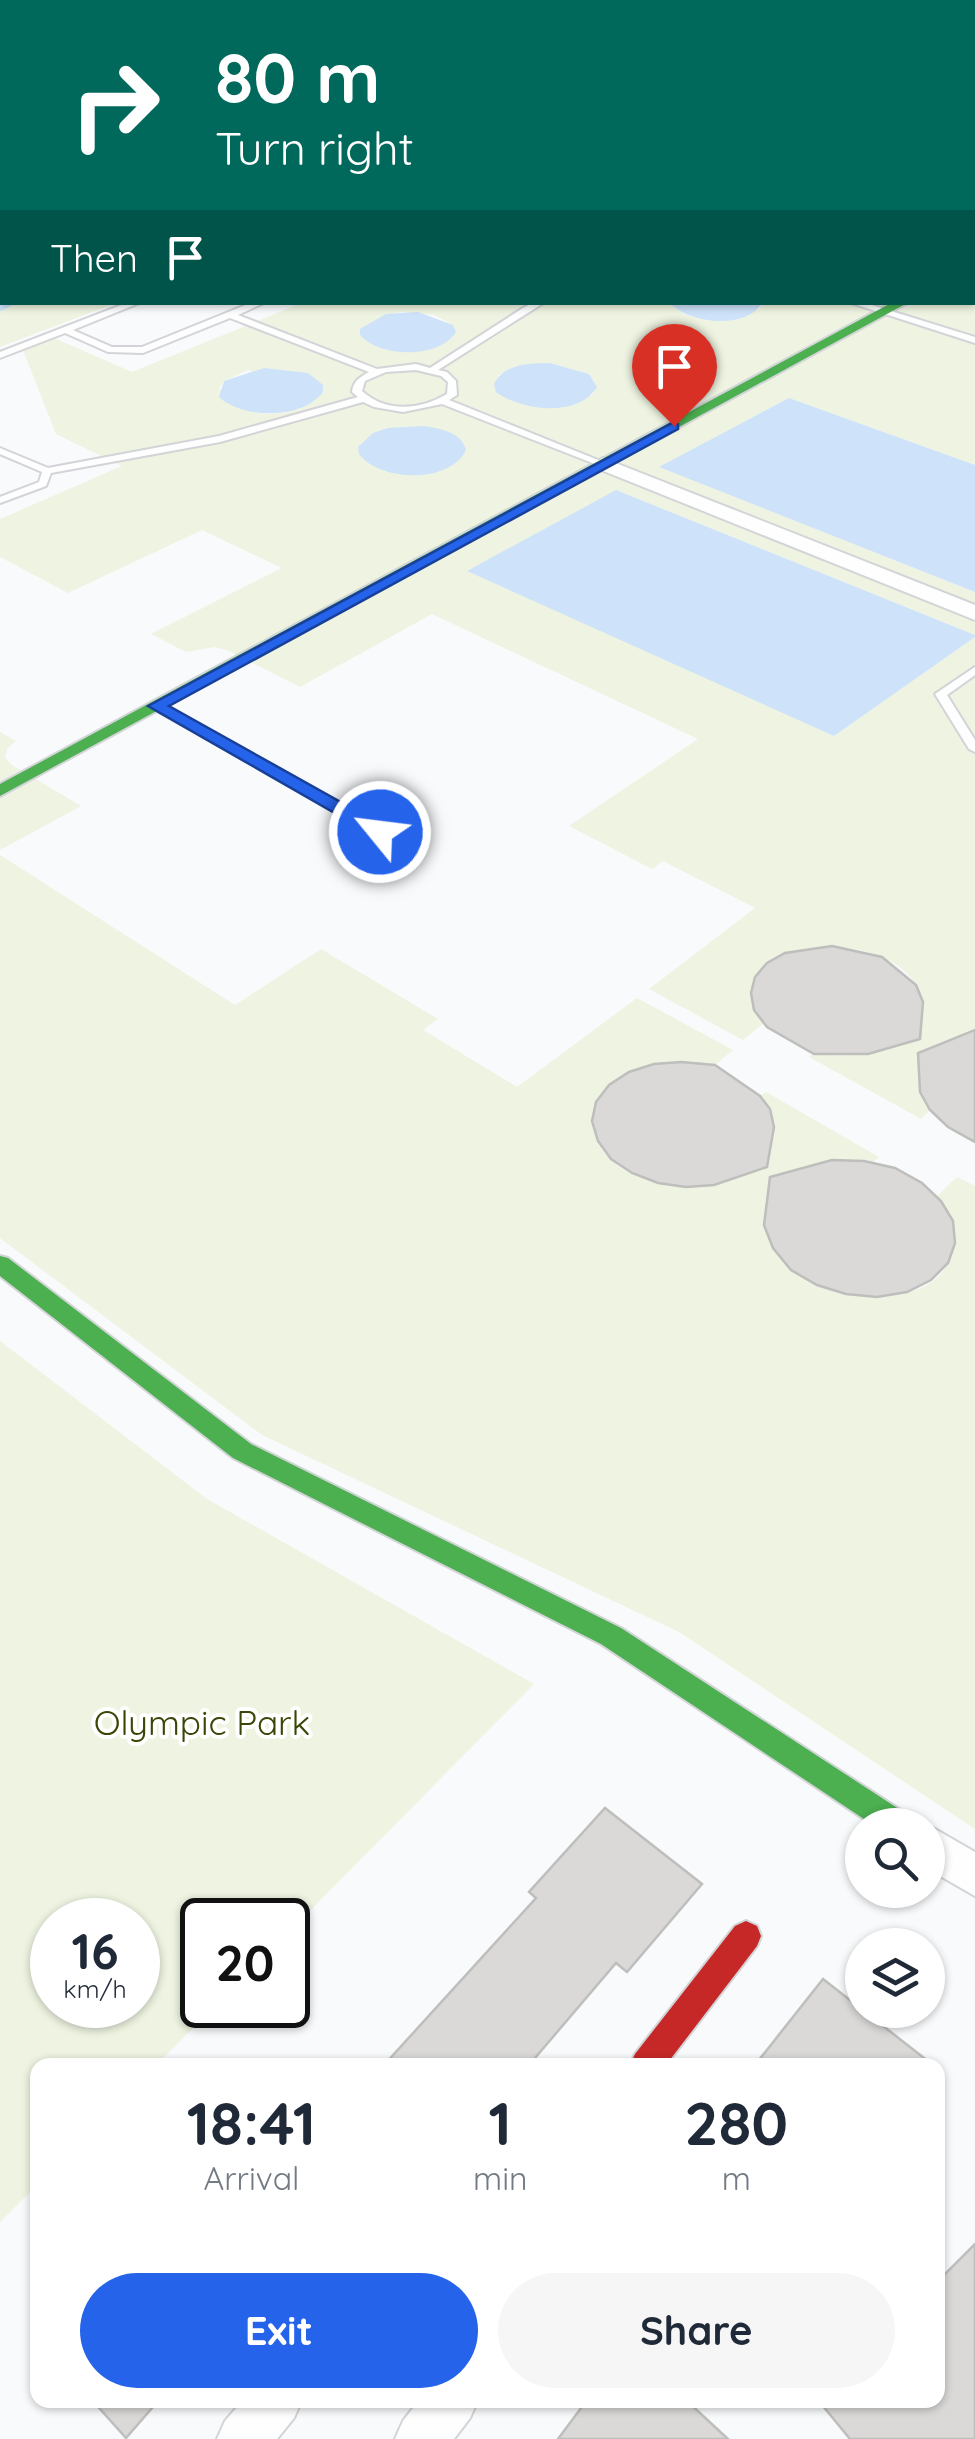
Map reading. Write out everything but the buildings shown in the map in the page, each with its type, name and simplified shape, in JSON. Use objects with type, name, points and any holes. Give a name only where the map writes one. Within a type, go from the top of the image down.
[{"type":"street","points":[[0,791],[893,308]]},
{"type":"street","points":[[603,464],[975,614]]},
{"type":"street","points":[[0,1264],[242,1452],[611,1636],[872,1808]]},
{"type":"street","points":[[945,1856],[975,1876]]},
{"type":"street","points":[[651,2058],[746,1936]]},
{"type":"street","points":[[243,2439],[269,2408]]},
{"type":"street","points":[[422,2439],[446,2408]]},
{"type":"lane","points":[[0,355],[130,305]]},
{"type":"lane","points":[[65,330],[110,350],[143,350],[255,305]]},
{"type":"lane","points":[[432,370],[476,345],[501,322],[535,305]]},
{"type":"lane","points":[[893,308],[975,340]]},
{"type":"lane","points":[[231,315],[376,372]]},
{"type":"lane","points":[[0,450],[47,471],[220,439],[362,398],[400,409],[443,401],[452,395],[452,381],[432,370],[400,367],[376,372],[357,386],[362,398]]},
{"type":"lane","points":[[443,401],[603,464]]},
{"type":"lane","points":[[0,500],[43,484],[47,471]]},
{"type":"lane","points":[[975,670],[941,694],[975,748]]},
{"type":"lane","points":[[156,706],[380,832]]},
{"type":"green space","points":[[0,305],[111,305],[0,347]]},
{"type":"green space","points":[[297,305],[673,305],[701,318],[760,309],[761,305],[975,305],[975,465],[789,398],[660,467],[975,592],[975,635],[616,490],[834,736],[975,637],[975,1033],[920,1092],[930,1110],[921,1119],[809,1057],[878,1052],[901,1043],[918,1026],[923,1010],[920,993],[902,969],[874,954],[841,947],[808,949],[778,957],[758,973],[752,995],[764,1023],[743,1040],[649,989],[755,908],[663,861],[652,869],[569,826],[698,739],[432,614],[300,687],[229,651],[214,647],[186,652],[151,634],[282,568],[202,530],[68,593],[0,557],[0,519],[122,466],[56,434],[23,350],[54,338],[132,372]],"holes":[[[386,314],[434,315],[453,325],[431,349],[386,350]],[[550,363],[590,374],[593,394],[571,405],[497,376],[519,366]],[[248,370],[323,392],[301,408],[281,413],[254,411],[219,389],[224,381]]]},
{"type":"green space","points":[[0,732],[16,741],[7,749],[5,758],[12,765],[81,806],[0,850]]},
{"type":"green space","points":[[0,855],[235,1005],[321,949],[438,1019],[423,1030],[517,1087],[637,998],[733,1050],[715,1065],[643,1068],[617,1079],[607,1088],[596,1105],[593,1123],[596,1137],[614,1163],[643,1178],[678,1184],[713,1180],[744,1169],[765,1150],[772,1126],[760,1096],[766,1092],[879,1157],[872,1163],[832,1160],[765,1225],[787,1265],[809,1280],[829,1287],[851,1293],[899,1294],[920,1289],[937,1278],[948,1262],[951,1232],[949,1216],[937,1196],[957,1177],[975,1186],[975,1829],[679,1632],[262,1435],[0,1238]]},
{"type":"green space","name":"Olympic Park","points":[[0,1341],[207,1499],[534,1684],[310,1911],[310,1898],[180,1898],[180,2028],[193,2028],[163,2058],[30,2058],[30,2192],[0,2222]]},
{"type":"water","points":[[673,305],[760,305],[744,317],[717,321]]},
{"type":"water","points":[[418,312],[453,325],[456,332],[437,347],[409,352],[381,348],[360,335],[360,329],[386,314]]},
{"type":"water","points":[[550,363],[589,374],[597,387],[577,404],[549,408],[520,404],[496,392],[494,384],[504,372],[526,364]]},
{"type":"water","points":[[264,368],[308,373],[323,385],[323,392],[301,408],[272,413],[242,409],[219,397],[224,381]]},
{"type":"water","points":[[789,398],[975,465],[975,592],[659,467]]},
{"type":"water","points":[[424,426],[444,430],[460,439],[466,450],[458,461],[431,474],[398,474],[382,470],[359,454],[358,447],[373,433]]},
{"type":"water","points":[[616,490],[975,637],[834,736],[467,571]]},
{"type":"waterway","points":[[0,307],[4,305]]},
{"type":"traffic: fast","points":[[0,791],[897,305]]},
{"type":"traffic: fast","points":[[0,1264],[242,1451],[611,1636],[872,1808]]},
{"type":"traffic: jam","points":[[651,2058],[746,1936]]},
{"type":"route","points":[[380,832],[156,706],[674,426]]}]
